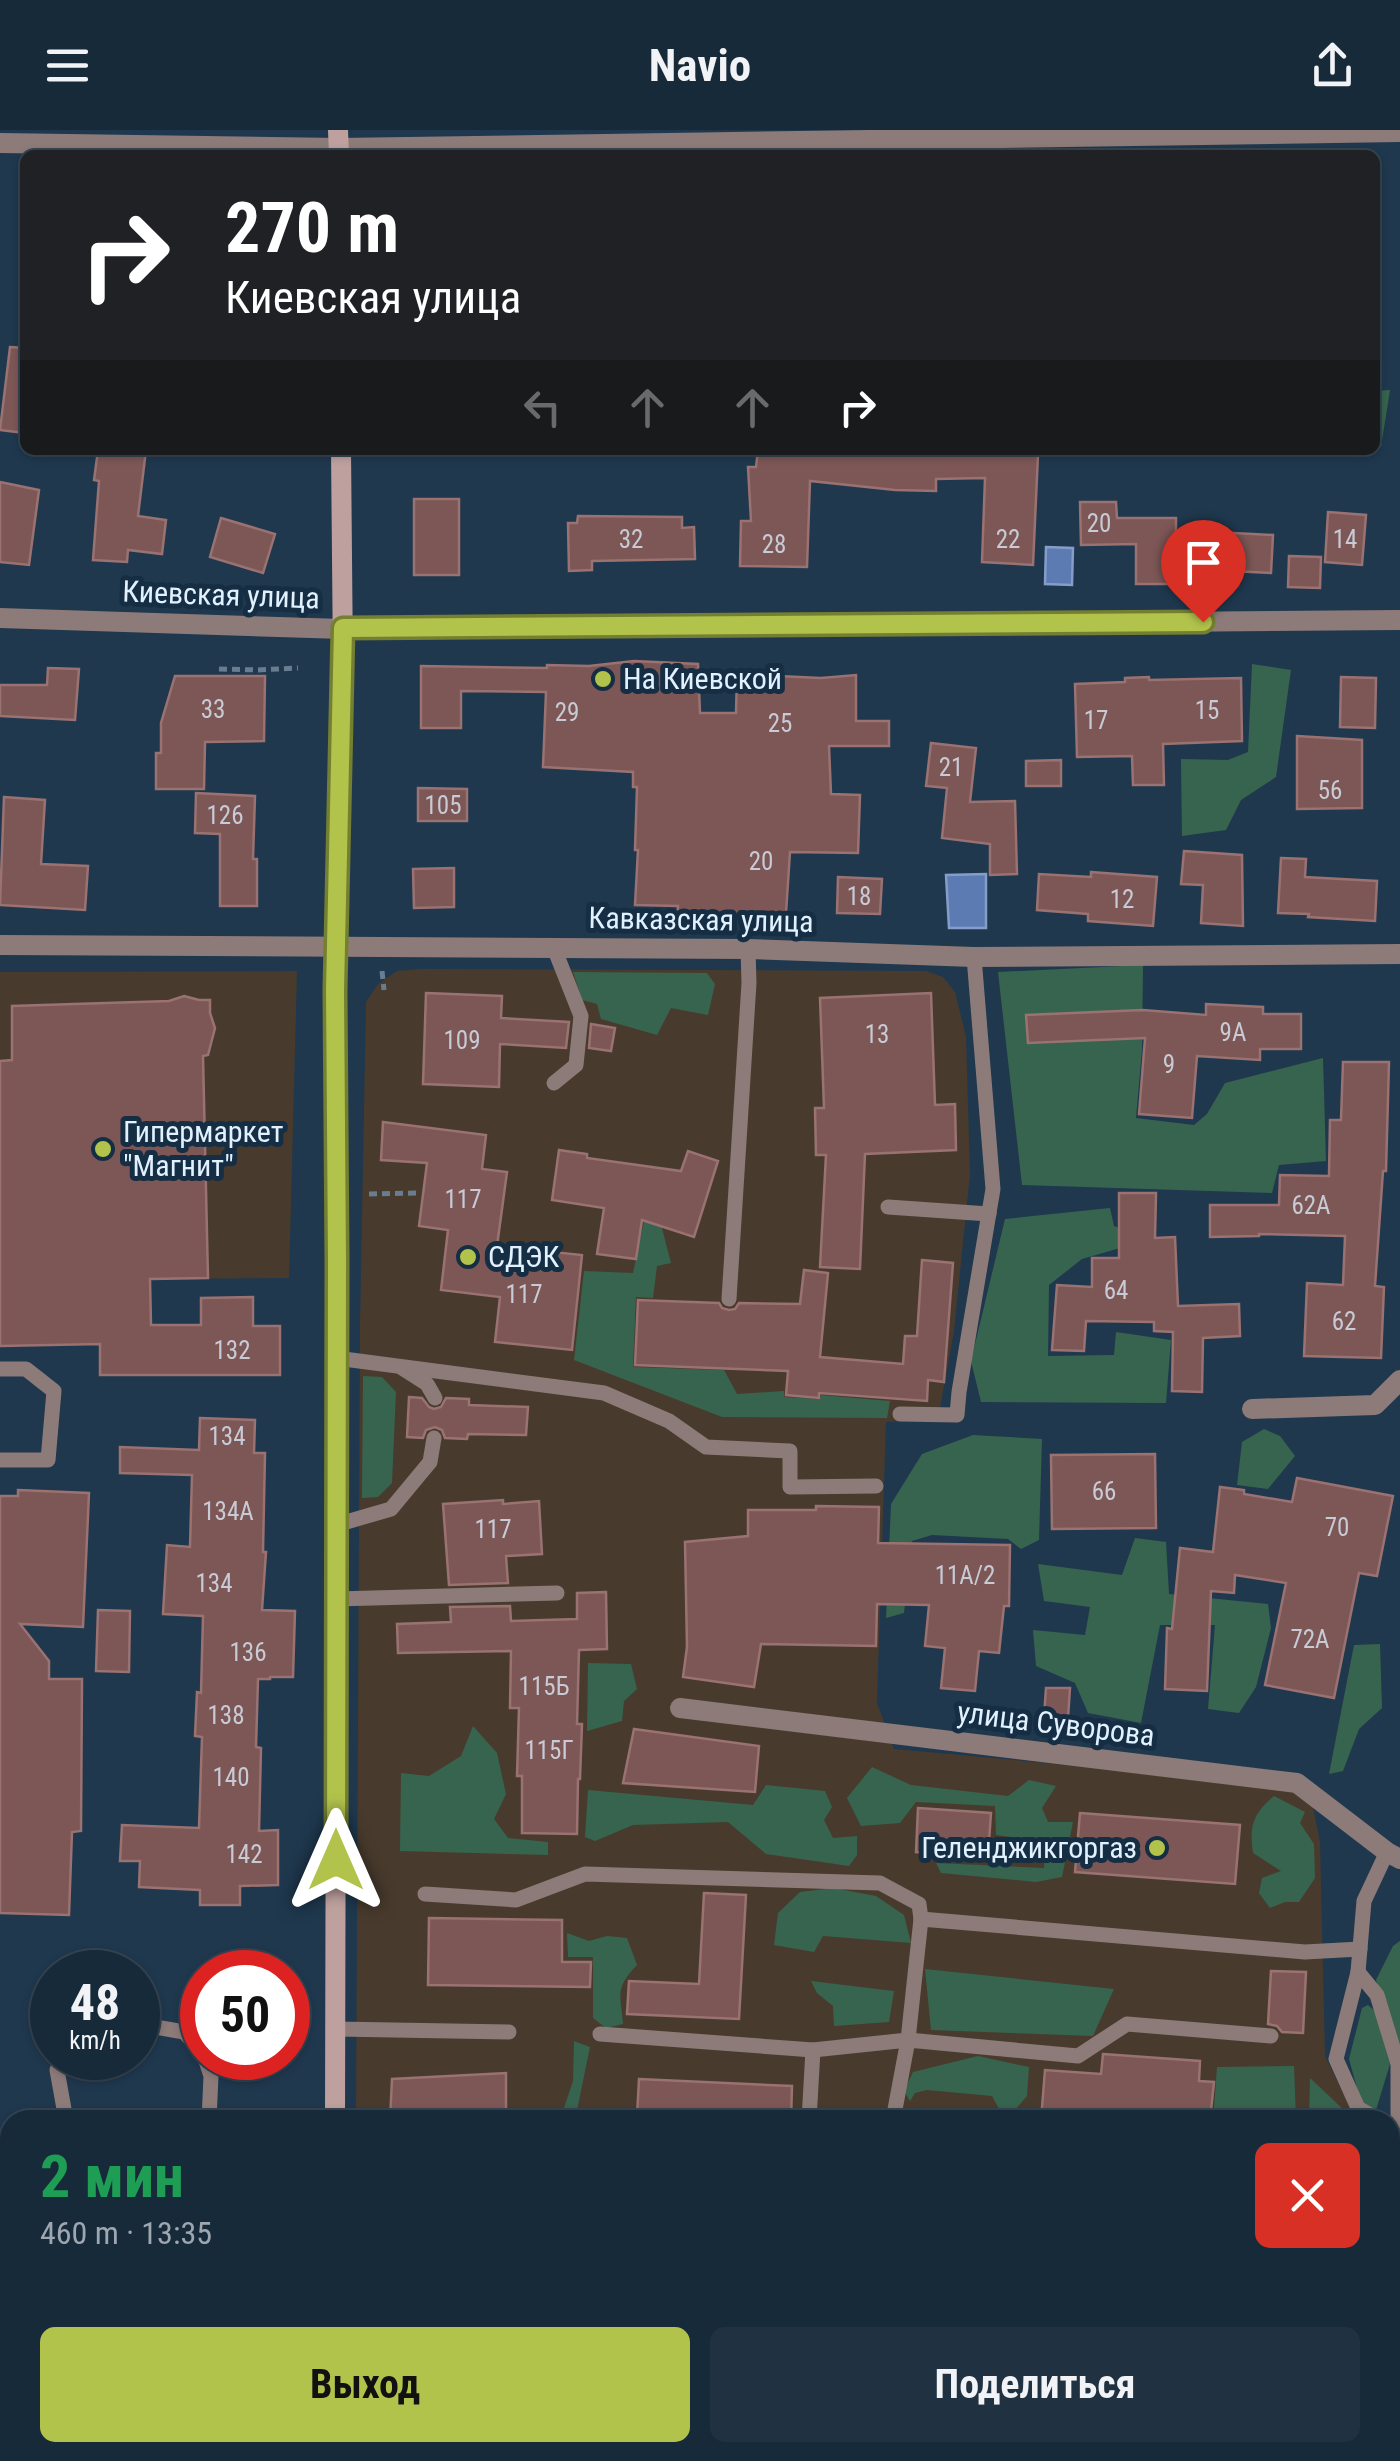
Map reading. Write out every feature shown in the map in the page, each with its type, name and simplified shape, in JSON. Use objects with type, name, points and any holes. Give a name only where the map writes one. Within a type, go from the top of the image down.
[{"type":"main road","points":[[335,2110],[335,990],[343,628],[342,455]]},
{"type":"street","points":[[0,142],[339,144],[623,137],[1400,132]]},
{"type":"street","name":"Киевская улица","points":[[0,618],[343,628],[1400,620]]},
{"type":"street","name":"Кавказская улица","points":[[0,946],[748,949],[974,956],[1400,954]]},
{"type":"street","points":[[1252,1409],[1376,1405],[1400,1380]]},
{"type":"street","name":"улица Суворова","points":[[680,1708],[1297,1783],[1393,1855]]},
{"type":"lane","points":[[554,948],[581,1016],[576,1064],[554,1083]]},
{"type":"lane","points":[[729,1300],[748,949]]},
{"type":"lane","points":[[900,1414],[957,1415],[993,1188],[974,956]]},
{"type":"lane","points":[[888,1207],[989,1214]]},
{"type":"lane","points":[[336,1358],[604,1394],[669,1420],[706,1447],[790,1452],[790,1487],[876,1486]]},
{"type":"lane","points":[[398,1366],[426,1384],[435,1398]]},
{"type":"lane","points":[[0,1369],[26,1369],[54,1390],[48,1460],[0,1460]]},
{"type":"lane","points":[[336,1525],[391,1509],[430,1462],[434,1438]]},
{"type":"lane","points":[[336,1598],[557,1593]]},
{"type":"lane","points":[[1362,2110],[1336,2059],[1358,1972],[1364,1901],[1393,1855]]},
{"type":"lane","points":[[424,1894],[516,1900],[585,1874],[880,1883],[919,1904],[921,1919],[908,2040],[895,2110]]},
{"type":"lane","points":[[921,1919],[1305,1952],[1360,1949]]},
{"type":"lane","points":[[1358,1972],[1377,1995],[1398,2064],[1398,2110]]},
{"type":"lane","points":[[600,2034],[813,2050],[908,2040],[1078,2056],[1127,2024],[1271,2036]]},
{"type":"lane","points":[[336,2028],[510,2032]]},
{"type":"lane","points":[[810,2110],[813,2050]]},
{"type":"lane","points":[[59,2080],[64,2110]]},
{"type":"lane","points":[[209,2110],[211,2080]]},
{"type":"path","points":[[218,669],[298,668]]},
{"type":"path","points":[[370,1194],[417,1193]]},
{"type":"shaded area","points":[[297,971],[289,1278],[0,1280],[0,972]]},
{"type":"shaded area","points":[[397,971],[926,971],[943,977],[955,992],[966,1037],[970,1174],[954,1331],[938,1419],[886,1422],[877,1703],[894,1749],[1309,1787],[1320,1842],[1325,2056],[1352,2110],[356,2110],[360,1325],[366,1002],[378,984]]},
{"type":"green space","points":[[1390,390],[1381,447],[1380,447],[1380,391]]},
{"type":"green space","points":[[1252,664],[1291,670],[1276,777],[1241,800],[1226,830],[1182,836],[1181,759],[1228,760],[1248,752]]},
{"type":"green space","points":[[1143,965],[1136,1118],[1194,1125],[1207,1114],[1225,1083],[1323,1058],[1326,1161],[1279,1165],[1272,1193],[1022,1185],[998,972]]},
{"type":"green space","points":[[573,972],[707,973],[715,984],[708,1015],[671,1008],[657,1035],[601,1019],[597,1004],[582,1000]]},
{"type":"green space","points":[[647,1207],[657,1209],[671,1263],[657,1266],[653,1298],[636,1297],[633,1367],[724,1370],[737,1394],[784,1391],[784,1397],[820,1399],[821,1395],[890,1401],[887,1418],[722,1417],[574,1360],[584,1271],[633,1273]]},
{"type":"green space","points":[[1110,1208],[1114,1226],[1129,1232],[1127,1246],[1082,1259],[1049,1285],[1048,1356],[1114,1355],[1116,1332],[1171,1340],[1166,1403],[981,1402],[971,1361],[1005,1219]]},
{"type":"green space","points":[[363,1376],[382,1377],[396,1392],[392,1483],[378,1497],[362,1498]]},
{"type":"green space","points":[[1264,1429],[1280,1436],[1295,1456],[1268,1489],[1237,1485],[1242,1442]]},
{"type":"green space","points":[[973,1435],[1042,1439],[1039,1540],[1021,1549],[1008,1539],[932,1535],[912,1541],[904,1613],[886,1618],[891,1504],[922,1454]]},
{"type":"green space","points":[[1135,1538],[1166,1542],[1169,1594],[1268,1604],[1271,1628],[1256,1687],[1239,1713],[1208,1709],[1215,1625],[1160,1625],[1141,1723],[1088,1713],[1075,1683],[1036,1666],[1033,1630],[1085,1635],[1090,1607],[1044,1601],[1038,1564],[1122,1575]]},
{"type":"green space","points":[[1380,1644],[1382,1708],[1359,1729],[1343,1771],[1329,1774],[1354,1645]]},
{"type":"green space","points":[[588,1663],[631,1664],[637,1689],[624,1701],[622,1721],[587,1731]]},
{"type":"green space","points":[[473,1726],[497,1753],[506,1794],[494,1819],[508,1838],[548,1842],[548,1855],[400,1851],[401,1773],[429,1776],[461,1756]]},
{"type":"green space","points":[[872,1767],[911,1785],[1008,1796],[1029,1780],[1056,1786],[1042,1808],[1048,1822],[1073,1822],[1062,1877],[1036,1882],[941,1873],[936,1863],[1044,1868],[1046,1842],[996,1835],[995,1806],[916,1802],[900,1823],[861,1826],[847,1798]]},
{"type":"green space","points":[[766,1785],[825,1791],[832,1807],[824,1820],[833,1838],[857,1836],[857,1855],[849,1866],[766,1854],[728,1822],[633,1825],[595,1841],[585,1837],[588,1790],[753,1805]]},
{"type":"green space","points":[[1274,1796],[1305,1812],[1300,1823],[1314,1844],[1315,1878],[1299,1902],[1270,1908],[1259,1893],[1262,1878],[1281,1871],[1253,1853],[1252,1835],[1257,1815]]},
{"type":"green space","points":[[833,1888],[876,1896],[904,1915],[911,1943],[823,1936],[814,1952],[774,1945],[778,1913],[800,1892]]},
{"type":"green space","points":[[567,1933],[589,1941],[607,1936],[627,1938],[637,1965],[622,1986],[623,2024],[606,2028],[593,2018],[593,1957],[568,1957]]},
{"type":"green space","points":[[1400,1941],[1400,2057],[1376,1980],[1393,1946]]},
{"type":"green space","points":[[925,1969],[1114,1989],[1093,2036],[931,2030]]},
{"type":"green space","points":[[811,1981],[894,1991],[889,2022],[834,2026],[833,2006],[817,1993]]},
{"type":"green space","points":[[1368,2005],[1375,2011],[1390,2064],[1376,2110],[1368,2110],[1360,2099],[1349,2059],[1362,2008]]},
{"type":"green space","points":[[574,2041],[590,2047],[577,2110],[563,2110],[573,2081]]},
{"type":"green space","points":[[978,2056],[1029,2067],[1027,2096],[1015,2110],[999,2109],[992,2096],[927,2090],[915,2093],[910,2101],[904,2091],[913,2072]]},
{"type":"green space","points":[[1294,2066],[1296,2110],[1214,2110],[1217,2067]]},
{"type":"green space","points":[[1310,2078],[1344,2110],[1309,2110]]},
{"type":"water","points":[[1046,547],[1073,548],[1072,585],[1045,584]]},
{"type":"water","points":[[986,874],[986,928],[949,928],[946,875]]},
{"type":"building","points":[[10,347],[20,348],[20,432],[0,430]]},
{"type":"building","points":[[97,455],[145,455],[138,516],[166,520],[162,554],[128,550],[127,562],[93,560],[99,481],[94,480]]},
{"type":"building","points":[[757,455],[1038,455],[1033,565],[982,562],[985,478],[936,479],[936,491],[810,481],[807,567],[740,566],[741,521],[751,521],[748,467],[756,467]]},
{"type":"building","points":[[0,482],[39,490],[29,565],[0,562]]},
{"type":"building","points":[[414,499],[459,499],[459,575],[414,575]]},
{"type":"building","points":[[1080,502],[1116,502],[1117,518],[1176,518],[1176,584],[1136,584],[1136,544],[1081,545]]},
{"type":"building","points":[[1328,512],[1366,515],[1362,565],[1325,562]]},
{"type":"building","points":[[578,516],[682,517],[682,528],[694,527],[695,559],[592,561],[592,570],[569,571],[568,523],[577,523]]},
{"type":"building","points":[[221,518],[275,534],[263,573],[210,557]]},
{"type":"building","points":[[1233,533],[1273,535],[1271,573],[1231,571]]},
{"type":"building","points":[[1289,556],[1321,557],[1320,588],[1288,587]]},
{"type":"building","points":[[634,661],[698,664],[700,713],[736,713],[737,674],[821,678],[856,675],[856,721],[889,721],[889,746],[829,746],[831,794],[860,795],[858,853],[790,852],[786,913],[677,918],[678,906],[635,905],[638,850],[637,787],[633,787],[633,772],[543,767],[546,692],[461,691],[461,728],[421,728],[421,666],[547,668]]},
{"type":"building","points":[[48,668],[79,669],[75,720],[0,716],[0,685],[47,685]]},
{"type":"building","points":[[175,676],[265,676],[264,741],[205,742],[204,789],[156,789],[161,723]]},
{"type":"building","points":[[1149,677],[1241,678],[1242,741],[1163,744],[1164,785],[1133,785],[1132,756],[1077,757],[1075,684]]},
{"type":"building","points":[[1341,677],[1376,678],[1375,728],[1340,727]]},
{"type":"building","points":[[1297,736],[1362,740],[1362,808],[1297,809]]},
{"type":"building","points":[[931,743],[976,748],[970,802],[1015,801],[1017,874],[990,875],[990,844],[942,838],[947,788],[926,786]]},
{"type":"building","points":[[1061,760],[1061,786],[1026,786],[1026,761]]},
{"type":"building","points":[[418,788],[467,789],[467,821],[418,821]]},
{"type":"building","points":[[196,793],[255,796],[253,859],[257,859],[257,906],[220,906],[220,834],[195,833]]},
{"type":"building","points":[[4,797],[45,800],[41,864],[88,866],[85,910],[0,905]]},
{"type":"building","points":[[1184,851],[1242,855],[1243,926],[1201,923],[1203,885],[1181,884]]},
{"type":"building","points":[[1281,858],[1306,859],[1305,877],[1377,881],[1375,921],[1278,913]]},
{"type":"building","points":[[454,868],[454,907],[414,908],[413,869]]},
{"type":"building","points":[[1091,872],[1157,877],[1153,926],[1088,921],[1088,914],[1037,910],[1039,874],[1091,877]]},
{"type":"building","points":[[838,877],[882,879],[880,914],[837,913]]},
{"type":"building","points":[[426,993],[502,996],[501,1018],[569,1022],[566,1048],[500,1044],[499,1087],[423,1084]]},
{"type":"building","points":[[931,993],[935,1105],[955,1104],[956,1150],[865,1154],[860,1269],[820,1267],[826,1155],[816,1155],[815,1108],[824,1108],[820,998]]},
{"type":"building","name":"Гипермаркет \"Магнит\"","points":[[184,996],[210,1000],[215,1028],[208,1055],[203,1056],[208,1278],[150,1279],[151,1325],[201,1325],[201,1298],[253,1297],[253,1326],[280,1326],[280,1375],[100,1375],[100,1344],[0,1346],[0,1061],[12,1060],[12,1006],[169,1001]]},
{"type":"building","points":[[1206,1004],[1263,1007],[1263,1014],[1301,1014],[1301,1049],[1260,1049],[1260,1060],[1197,1056],[1192,1118],[1139,1114],[1145,1038],[1028,1043],[1026,1015],[1143,1010],[1206,1015]]},
{"type":"building","points":[[591,1024],[615,1028],[611,1051],[589,1048]]},
{"type":"building","points":[[1343,1062],[1389,1062],[1386,1171],[1375,1286],[1384,1287],[1381,1358],[1304,1356],[1307,1283],[1343,1285],[1345,1236],[1210,1237],[1210,1205],[1279,1205],[1280,1175],[1329,1176],[1330,1120],[1341,1120]]},
{"type":"building","points":[[383,1122],[486,1135],[482,1169],[507,1172],[497,1246],[582,1255],[572,1350],[495,1342],[500,1297],[441,1290],[448,1230],[419,1226],[427,1163],[381,1160]]},
{"type":"building","points":[[559,1150],[587,1154],[587,1158],[681,1171],[688,1151],[718,1161],[694,1237],[642,1220],[636,1259],[597,1254],[604,1208],[552,1200]]},
{"type":"building","points":[[1119,1193],[1156,1193],[1155,1238],[1175,1237],[1178,1306],[1239,1304],[1240,1336],[1203,1338],[1202,1392],[1172,1391],[1173,1332],[1154,1331],[1154,1322],[1086,1321],[1084,1351],[1052,1350],[1057,1285],[1092,1287],[1092,1258],[1119,1258]]},
{"type":"building","points":[[922,1260],[953,1263],[944,1382],[928,1380],[927,1401],[819,1393],[819,1398],[786,1395],[788,1371],[635,1365],[638,1300],[719,1303],[729,1310],[739,1303],[800,1304],[804,1270],[828,1273],[820,1357],[903,1364],[905,1336],[917,1336]]},
{"type":"building","points":[[409,1397],[422,1398],[434,1409],[441,1407],[446,1398],[469,1399],[469,1405],[528,1407],[526,1435],[468,1434],[467,1439],[445,1438],[442,1430],[435,1427],[426,1430],[423,1438],[407,1437]]},
{"type":"building","points":[[200,1418],[255,1420],[254,1453],[265,1453],[262,1610],[295,1611],[293,1677],[258,1679],[259,1831],[278,1830],[278,1885],[240,1886],[240,1905],[200,1905],[200,1890],[139,1887],[140,1861],[120,1861],[122,1825],[199,1828],[202,1737],[195,1736],[197,1692],[201,1693],[203,1616],[163,1614],[167,1545],[190,1547],[192,1475],[120,1473],[120,1447],[199,1450]]},
{"type":"building","points":[[1155,1454],[1156,1528],[1052,1529],[1051,1455]]},
{"type":"building","points":[[1297,1478],[1393,1496],[1377,1576],[1359,1573],[1334,1698],[1265,1685],[1286,1583],[1235,1575],[1234,1593],[1211,1591],[1207,1691],[1165,1689],[1167,1628],[1172,1629],[1180,1548],[1213,1552],[1220,1487],[1292,1502]]},
{"type":"building","points":[[18,1490],[89,1493],[83,1627],[20,1624],[49,1661],[49,1679],[82,1679],[81,1831],[72,1832],[69,1915],[0,1913],[0,1496],[18,1496]]},
{"type":"building","points":[[503,1500],[503,1504],[539,1501],[542,1554],[506,1556],[508,1583],[449,1585],[443,1504]]},
{"type":"building","points":[[816,1506],[879,1507],[878,1543],[1010,1545],[1009,1606],[1004,1606],[999,1653],[979,1651],[975,1691],[941,1688],[945,1648],[925,1646],[929,1605],[877,1604],[876,1646],[761,1644],[754,1687],[683,1677],[687,1647],[685,1542],[748,1536],[748,1510],[816,1510]]},
{"type":"building","points":[[606,1592],[607,1649],[579,1650],[577,1724],[582,1724],[577,1834],[522,1833],[522,1776],[517,1776],[519,1708],[510,1708],[511,1651],[398,1653],[397,1624],[451,1622],[450,1607],[510,1606],[511,1621],[577,1619],[577,1593]]},
{"type":"building","points":[[98,1610],[130,1611],[129,1672],[96,1671]]},
{"type":"building","points":[[1046,1688],[1070,1688],[1068,1718],[1044,1717]]},
{"type":"building","points":[[634,1729],[759,1746],[755,1792],[623,1783]]},
{"type":"building","points":[[918,1808],[991,1813],[988,1856],[916,1852]]},
{"type":"building","name":"Геленджикгоргаз","points":[[1080,1813],[1240,1825],[1235,1884],[1075,1872]]},
{"type":"building","points":[[704,1893],[746,1895],[739,2019],[627,2014],[629,1981],[699,1984]]},
{"type":"building","points":[[429,1918],[562,1920],[562,1962],[591,1962],[590,1987],[428,1985]]},
{"type":"building","points":[[1271,1971],[1306,1972],[1303,2033],[1282,2032],[1268,2024]]},
{"type":"building","points":[[1103,2054],[1200,2061],[1199,2081],[1214,2082],[1211,2110],[1042,2110],[1045,2070],[1101,2074]]},
{"type":"building","points":[[506,2073],[506,2110],[390,2110],[392,2079]]},
{"type":"building","points":[[639,2079],[792,2086],[791,2110],[637,2110]]},
{"type":"place","name":"На Киевской","points":[[603,679]]},
{"type":"place","name":"Гипермаркет \"Магнит\"","points":[[103,1149]]},
{"type":"place","name":"СДЭК","points":[[468,1257]]},
{"type":"place","name":"Геленджикгоргаз","points":[[1157,1848]]},
{"type":"route","points":[[336,1860],[335,990],[343,628],[1203,622]]}]
